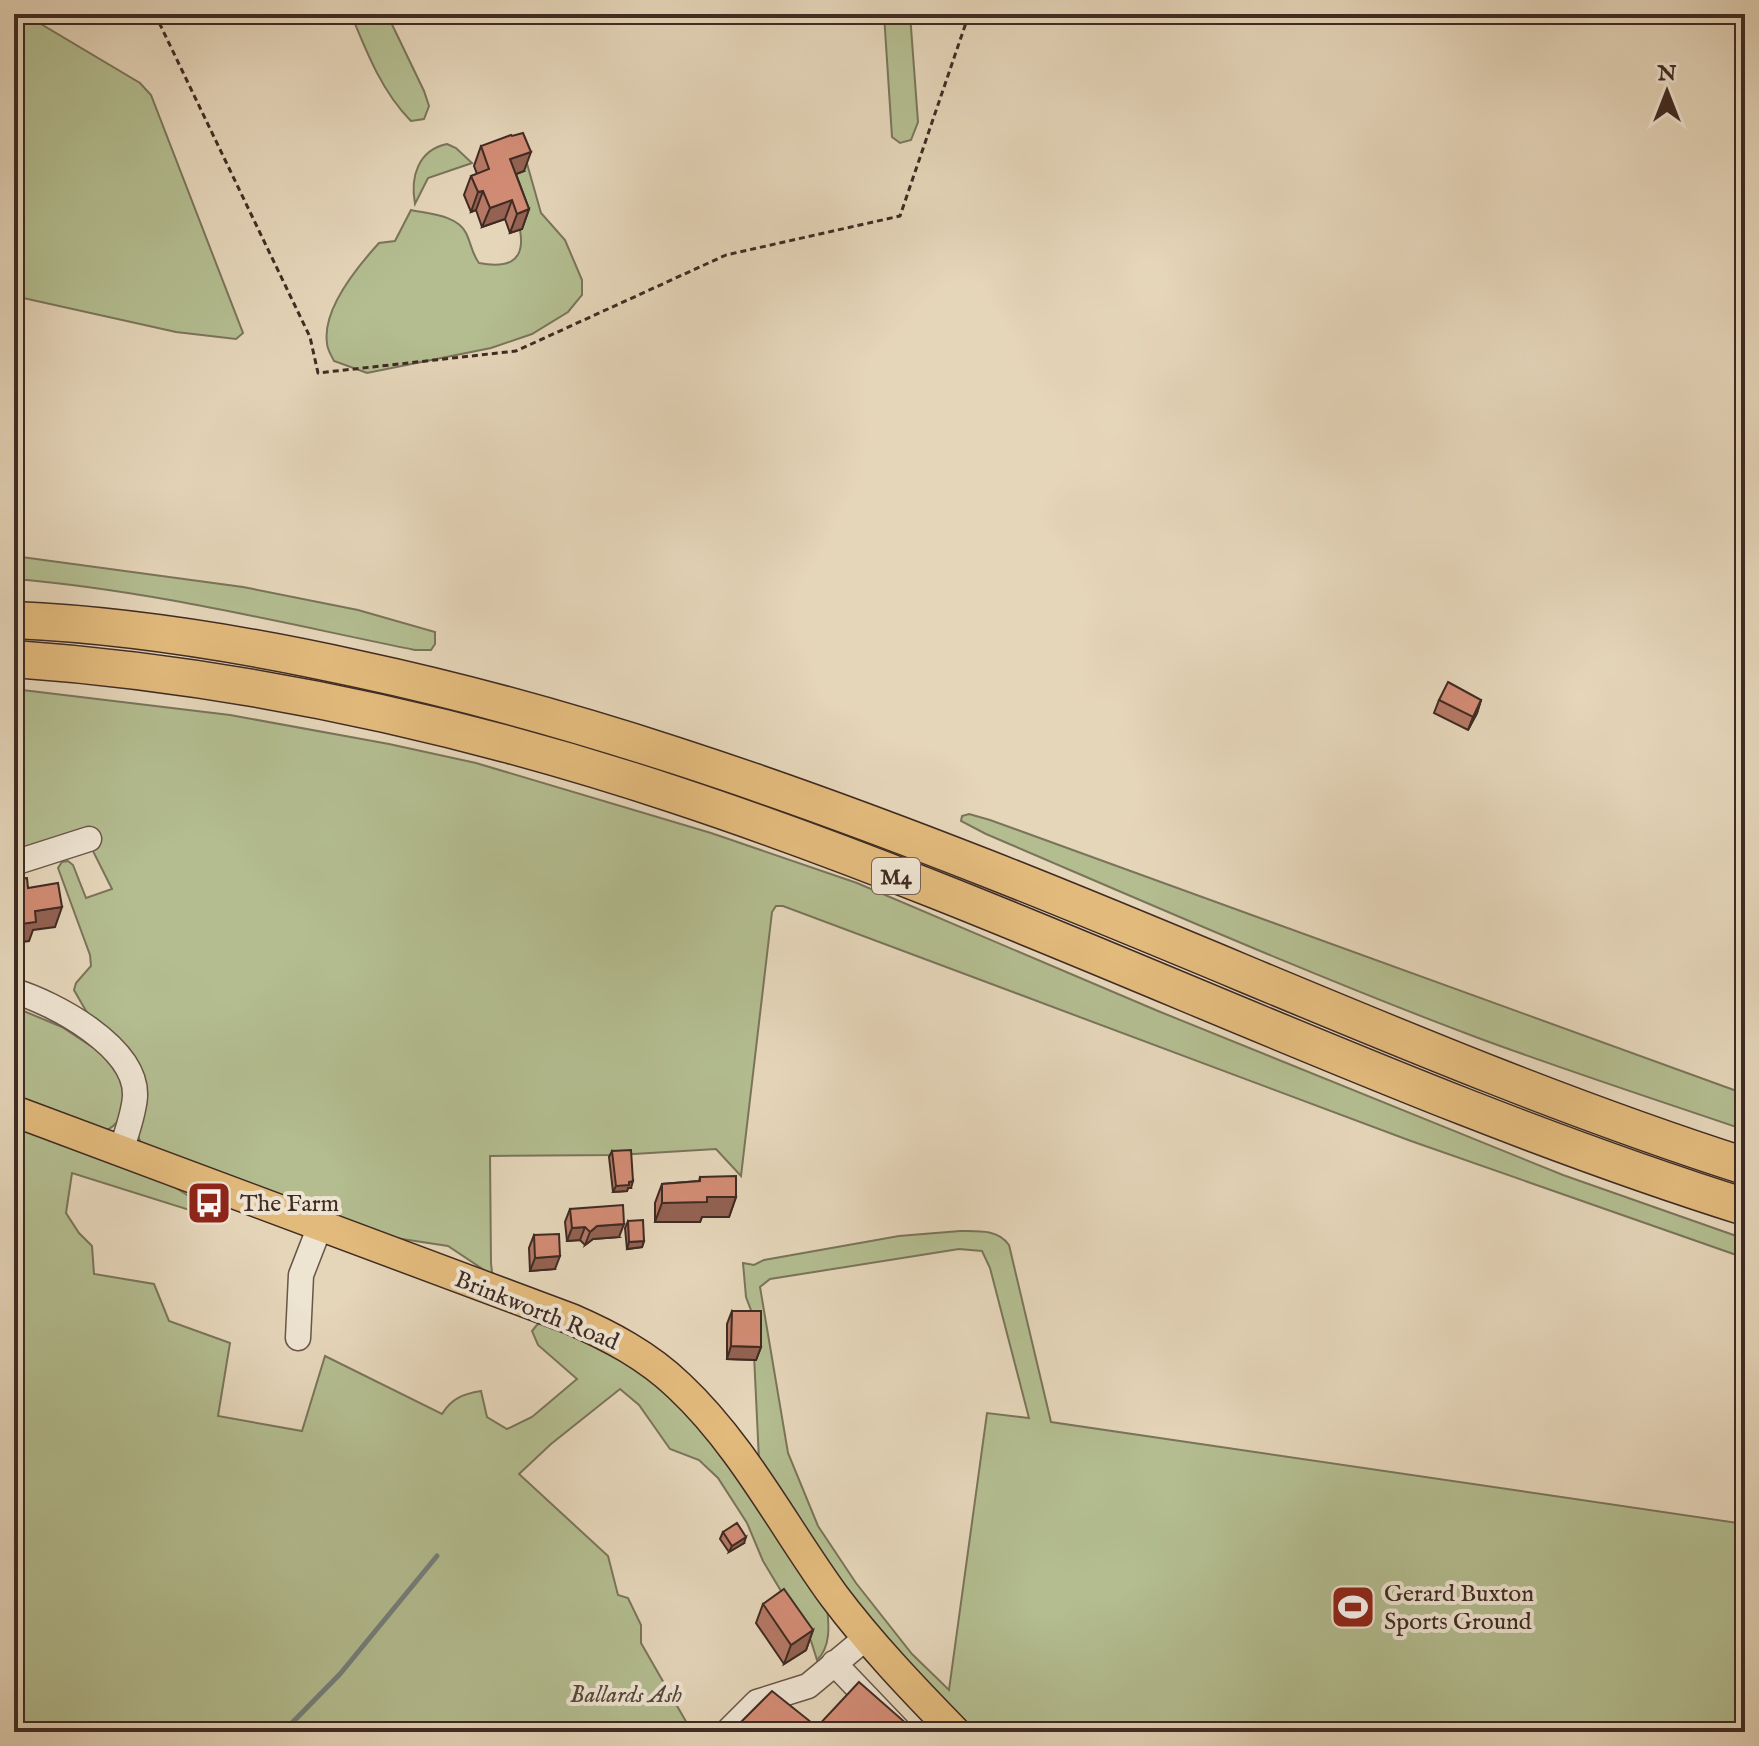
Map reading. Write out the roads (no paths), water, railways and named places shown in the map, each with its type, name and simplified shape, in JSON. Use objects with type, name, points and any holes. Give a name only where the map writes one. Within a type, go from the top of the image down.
[{"type":"highway","name":"M4","points":[[14,620],[199,639],[279,652],[459,691],[559,718],[693,761],[985,868],[1429,1050],[1580,1109],[1745,1166]]},
{"type":"highway","name":"M4","points":[[14,659],[157,673],[350,707],[486,738],[676,795],[948,895],[1391,1078],[1585,1153],[1745,1207]]},
{"type":"main road","name":"Brinkworth Road","points":[[14,1111],[571,1319],[602,1332],[649,1360],[679,1385],[718,1427],[835,1597],[867,1637],[955,1732]]},
{"type":"street","points":[[14,863],[89,839]]},
{"type":"street","points":[[14,991],[63,1010],[104,1042],[130,1072],[135,1095],[121,1151]]},
{"type":"street","points":[[298,1338],[301,1275],[320,1226]]},
{"type":"street","points":[[727,1732],[757,1702],[808,1686],[867,1637]]},
{"type":"street","points":[[834,1663],[900,1732]]},
{"type":"waterway","points":[[283,1732],[340,1674],[437,1556]]},
{"type":"place","name":"The Farm","points":[[209,1203]]},
{"type":"place","name":"Gerard Buxton Sports Ground","points":[[1353,1607]]},
{"type":"park label","name":"Ballards Ash","points":[[626,1694]]}]
